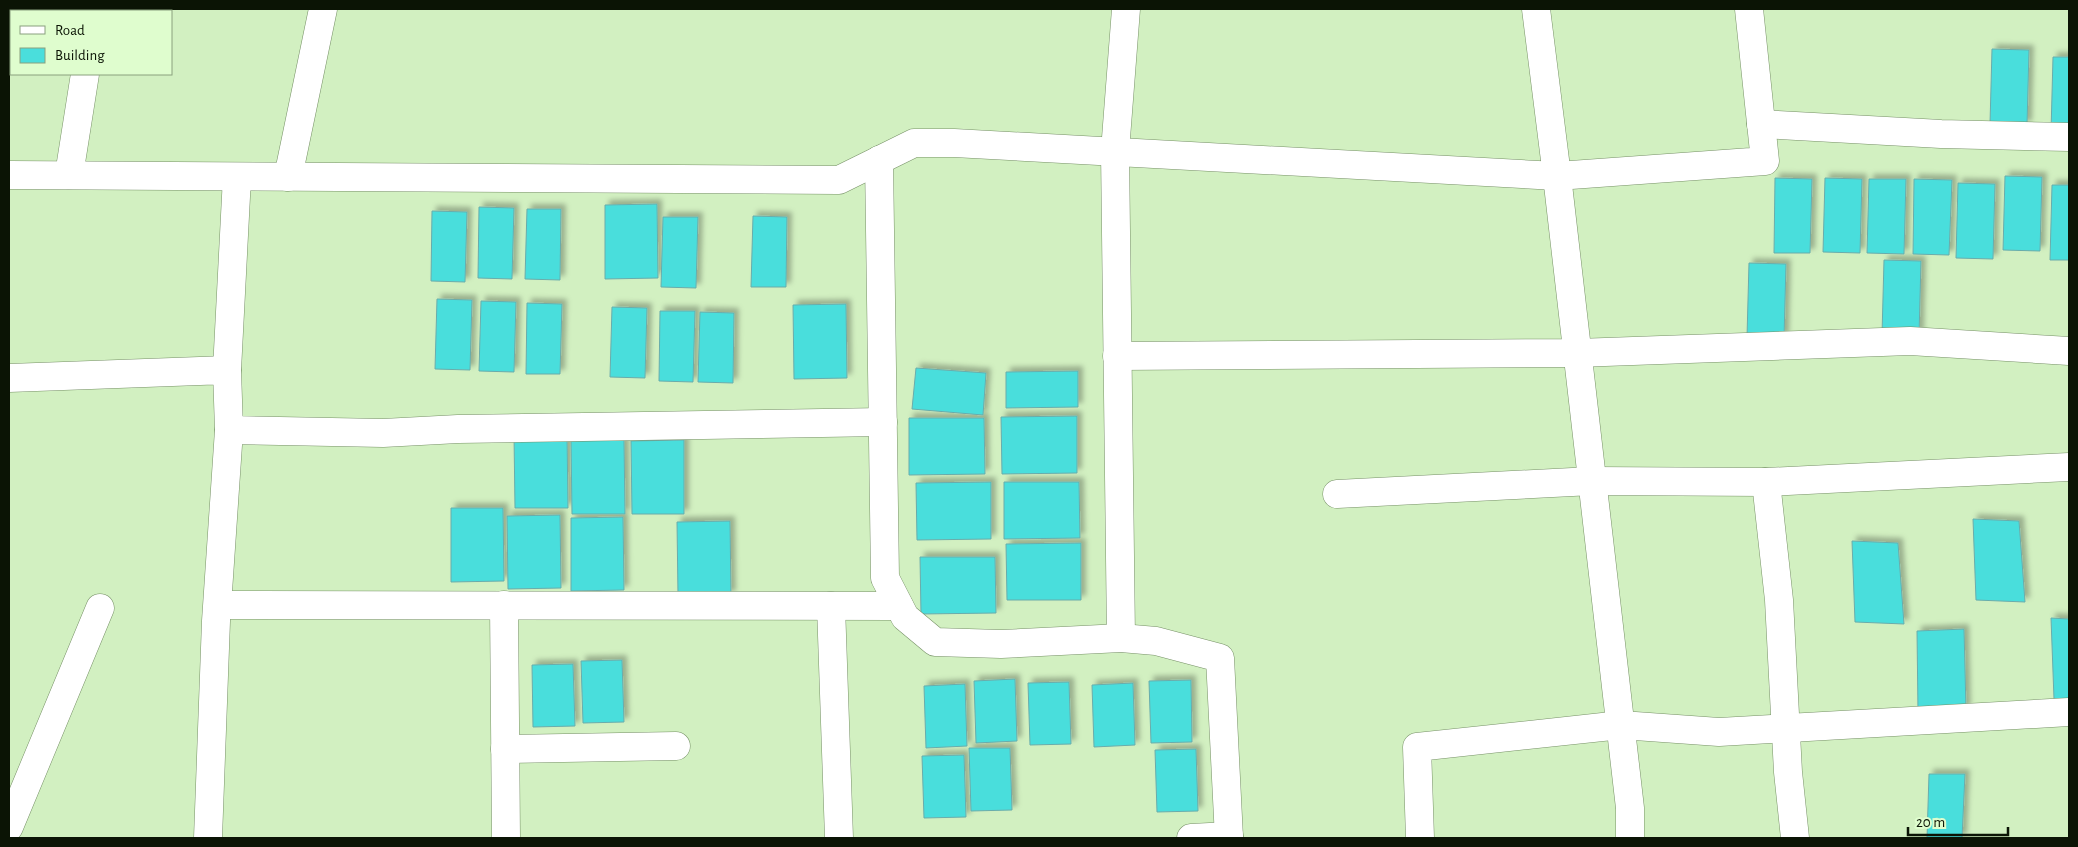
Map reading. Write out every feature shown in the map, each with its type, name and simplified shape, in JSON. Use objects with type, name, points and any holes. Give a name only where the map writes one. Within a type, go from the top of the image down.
[{"type":"street","points":[[288,177],[322,9]]},
{"type":"street","points":[[1121,638],[1115,151],[1126,9]]},
{"type":"street","points":[[1536,9],[1630,808],[1630,838]]},
{"type":"street","points":[[9,175],[839,180],[914,143],[954,142],[1556,176],[1765,161],[1749,9]]},
{"type":"street","points":[[69,175],[85,75]]},
{"type":"street","points":[[1761,124],[1941,134],[2069,137]]},
{"type":"street","points":[[879,160],[885,578],[905,617],[935,642],[1001,644],[1121,638],[1156,641],[1220,658],[1229,837],[1191,838]]},
{"type":"street","points":[[208,838],[218,605],[229,430],[227,370],[237,177]]},
{"type":"street","points":[[1117,356],[1577,352],[1910,341],[2069,350]]},
{"type":"street","points":[[9,378],[227,370]]},
{"type":"street","points":[[229,430],[383,433],[467,429],[883,422]]},
{"type":"street","points":[[1337,494],[1592,481],[1766,482],[2069,468]]},
{"type":"street","points":[[1766,482],[1779,600],[1786,728],[1795,838]]},
{"type":"street","points":[[218,605],[900,606]]},
{"type":"street","points":[[504,606],[506,838]]},
{"type":"street","points":[[831,606],[839,838]]},
{"type":"street","points":[[9,827],[100,608]]},
{"type":"street","points":[[1420,838],[1417,747],[1620,725],[1720,732],[2069,712]]},
{"type":"street","points":[[505,749],[676,746]]},
{"type":"building","points":[[1992,49],[2029,50],[2027,125],[1990,124]]},
{"type":"building","points":[[2053,57],[2069,57],[2069,132],[2051,132]]},
{"type":"building","points":[[2005,176],[2042,177],[2040,251],[2003,250]]},
{"type":"building","points":[[1775,178],[1812,179],[1810,253],[1774,253]]},
{"type":"building","points":[[1825,178],[1862,179],[1860,253],[1823,252]]},
{"type":"building","points":[[1869,179],[1906,179],[1904,254],[1867,253]]},
{"type":"building","points":[[1914,179],[1952,180],[1949,255],[1913,254]]},
{"type":"building","points":[[1958,183],[1995,184],[1993,259],[1956,258]]},
{"type":"building","points":[[2052,185],[2069,185],[2069,260],[2050,260]]},
{"type":"building","points":[[657,204],[658,278],[605,279],[605,205]]},
{"type":"building","points":[[479,207],[514,208],[512,279],[478,278]]},
{"type":"building","points":[[527,209],[561,209],[560,280],[525,279]]},
{"type":"building","points":[[432,211],[467,212],[465,282],[431,281]]},
{"type":"building","points":[[753,216],[787,217],[786,287],[751,287]]},
{"type":"building","points":[[663,217],[698,217],[696,288],[661,287]]},
{"type":"building","points":[[1884,260],[1921,261],[1919,336],[1882,335]]},
{"type":"building","points":[[1749,263],[1786,264],[1784,338],[1747,337]]},
{"type":"building","points":[[437,299],[472,300],[470,370],[435,369]]},
{"type":"building","points":[[481,301],[516,302],[514,372],[479,371]]},
{"type":"building","points":[[527,303],[562,304],[560,374],[526,374]]},
{"type":"building","points":[[846,304],[847,378],[794,379],[793,305]]},
{"type":"building","points":[[612,307],[647,308],[645,378],[610,377]]},
{"type":"building","points":[[660,311],[695,311],[693,382],[659,381]]},
{"type":"building","points":[[700,312],[734,313],[733,383],[698,382]]},
{"type":"building","points":[[916,368],[986,373],[983,415],[912,409]]},
{"type":"building","points":[[1078,371],[1078,407],[1006,408],[1006,372]]},
{"type":"building","points":[[1077,416],[1077,473],[1002,474],[1001,417]]},
{"type":"building","points":[[909,418],[984,418],[985,474],[909,475]]},
{"type":"building","points":[[567,434],[568,508],[515,508],[514,435]]},
{"type":"building","points":[[624,440],[625,514],[572,514],[571,441]]},
{"type":"building","points":[[684,440],[684,514],[632,514],[631,441]]},
{"type":"building","points":[[991,482],[991,539],[917,540],[916,483]]},
{"type":"building","points":[[1004,482],[1079,482],[1080,538],[1004,539]]},
{"type":"building","points":[[451,508],[503,508],[504,581],[451,582]]},
{"type":"building","points":[[560,515],[561,588],[508,589],[507,516]]},
{"type":"building","points":[[623,517],[624,590],[571,591],[571,518]]},
{"type":"building","points":[[1973,519],[2019,521],[2025,602],[1976,600]]},
{"type":"building","points":[[730,521],[731,595],[678,595],[677,522]]},
{"type":"building","points":[[1852,541],[1898,543],[1904,624],[1855,622]]},
{"type":"building","points":[[1081,543],[1081,600],[1007,600],[1006,544]]},
{"type":"building","points":[[920,557],[995,557],[996,613],[921,614]]},
{"type":"building","points":[[2051,618],[2069,619],[2069,700],[2054,699]]},
{"type":"building","points":[[1964,629],[1966,710],[1918,712],[1917,631]]},
{"type":"building","points":[[622,660],[624,722],[583,723],[581,661]]},
{"type":"building","points":[[573,664],[575,726],[533,727],[532,665]]},
{"type":"building","points":[[1015,679],[1017,741],[976,743],[974,681]]},
{"type":"building","points":[[1191,680],[1192,742],[1151,743],[1149,681]]},
{"type":"building","points":[[1069,682],[1071,744],[1030,745],[1028,683]]},
{"type":"building","points":[[1133,683],[1135,745],[1094,747],[1092,685]]},
{"type":"building","points":[[965,684],[967,746],[926,748],[924,686]]},
{"type":"building","points":[[969,748],[1010,748],[1012,810],[971,811]]},
{"type":"building","points":[[1196,749],[1198,811],[1157,812],[1155,750]]},
{"type":"building","points":[[964,755],[966,817],[924,818],[922,756]]},
{"type":"building","points":[[1929,774],[1965,774],[1962,838],[1927,838]]}]
